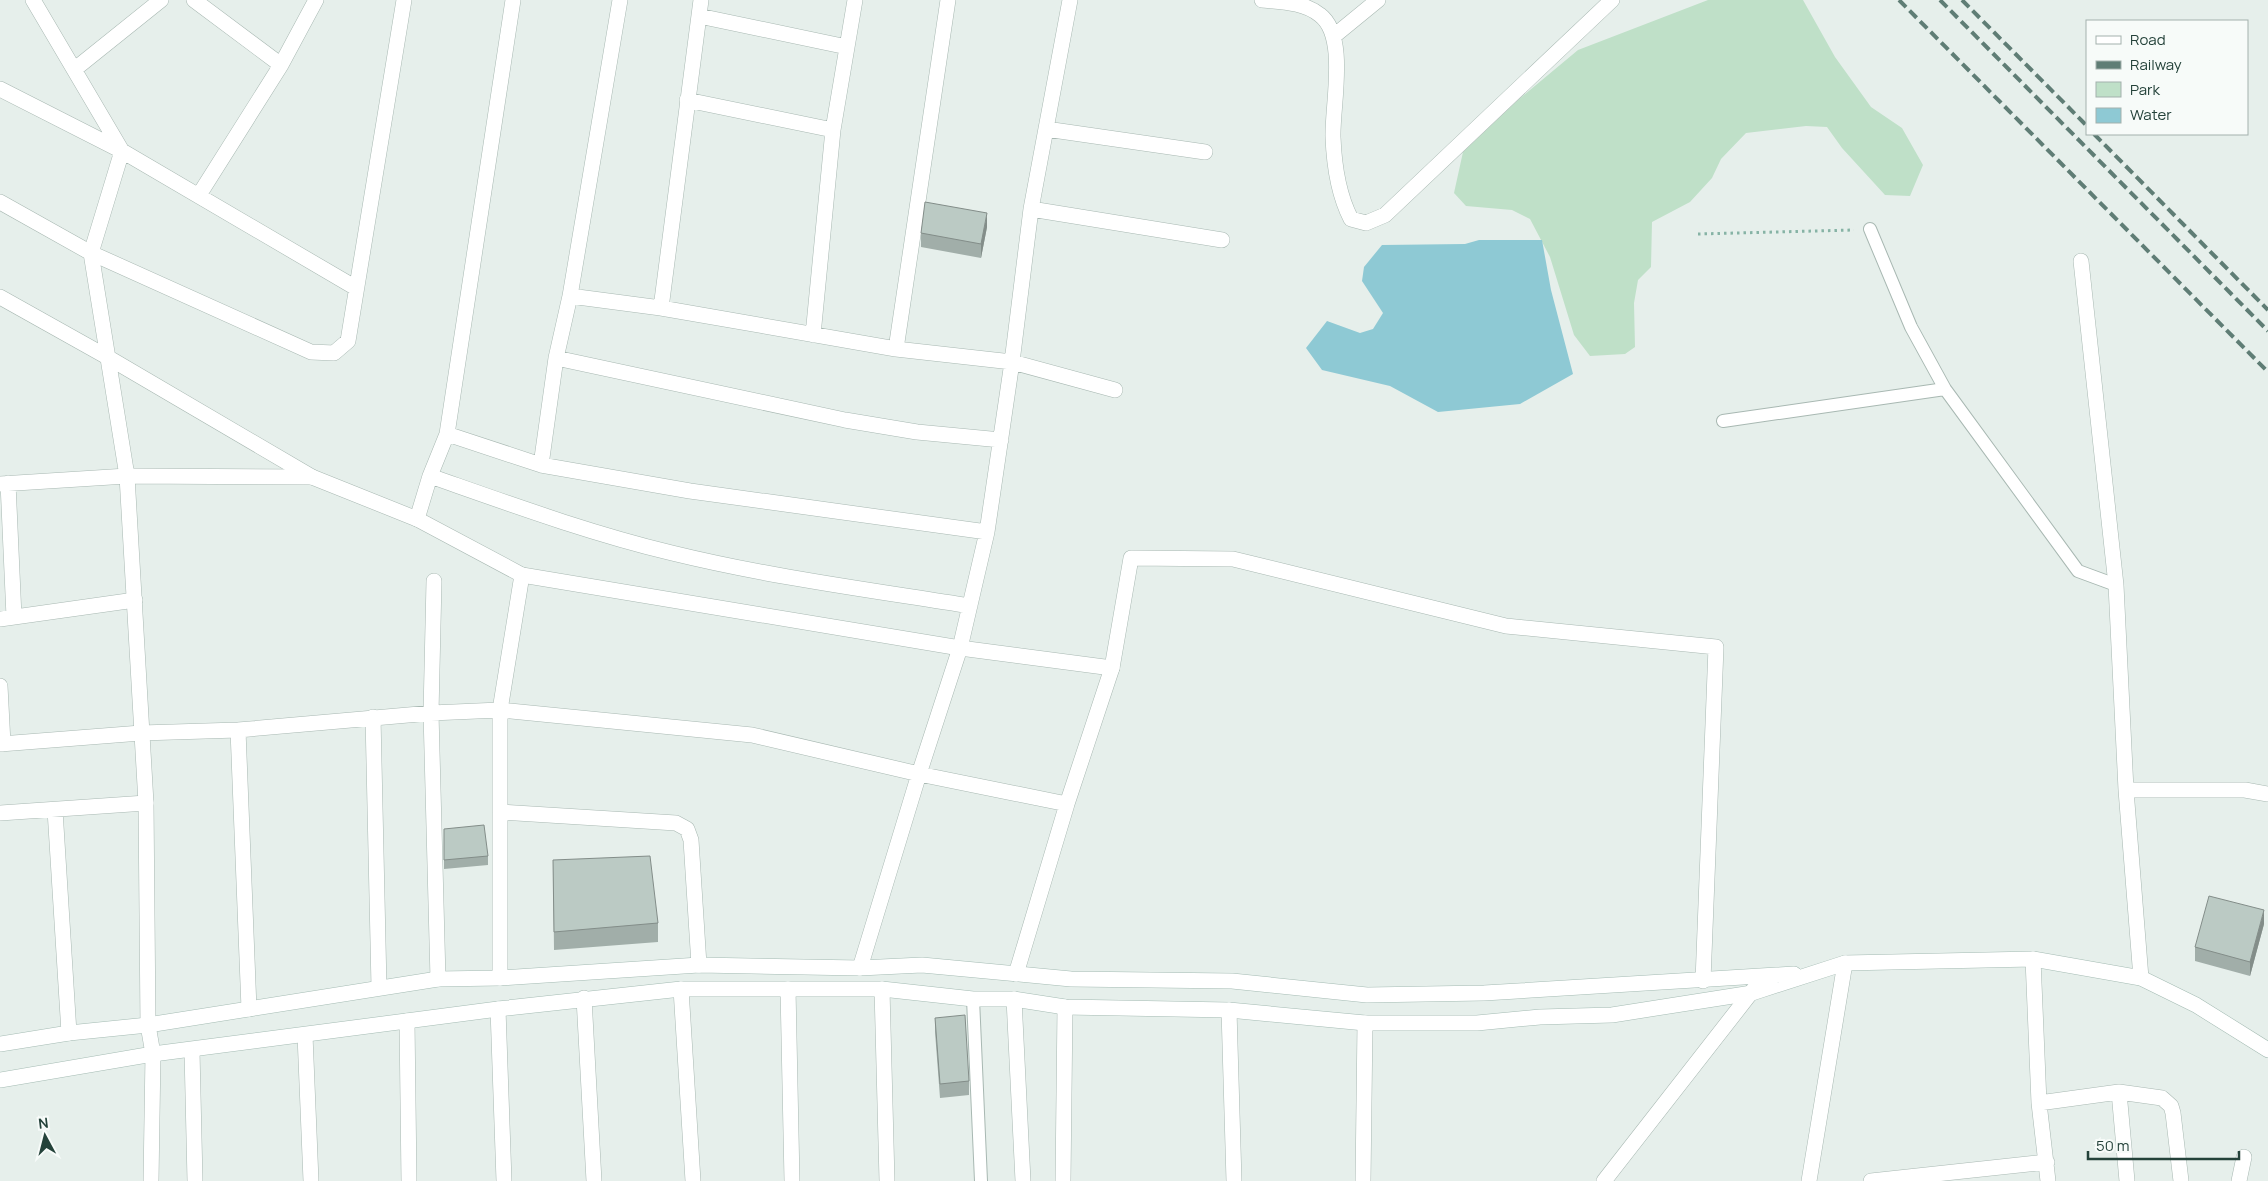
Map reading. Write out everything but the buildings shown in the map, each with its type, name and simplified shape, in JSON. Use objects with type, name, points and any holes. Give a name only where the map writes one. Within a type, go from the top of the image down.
[{"type":"street","points":[[33,0],[122,151],[91,253],[110,358],[127,476],[146,804],[148,1025],[153,1054],[151,1181]]},
{"type":"street","points":[[75,69],[161,0]]},
{"type":"street","points":[[194,0],[281,65]]},
{"type":"street","points":[[199,195],[281,65],[316,0]]},
{"type":"street","points":[[0,202],[91,253],[311,352],[334,353],[348,342],[404,0]]},
{"type":"street","points":[[417,519],[430,476],[447,434],[513,0]]},
{"type":"street","points":[[541,465],[556,358],[570,296],[620,0]]},
{"type":"street","points":[[661,308],[701,0]]},
{"type":"street","points":[[813,335],[833,130],[855,0]]},
{"type":"street","points":[[896,349],[948,0]]},
{"type":"street","points":[[860,968],[919,774],[960,648],[987,532],[1012,362],[1031,209],[1070,0]]},
{"type":"street","points":[[1262,0],[1302,2],[1322,16],[1334,36],[1336,52],[1333,137],[1336,169],[1344,204],[1351,219],[1366,223],[1385,215],[1612,0]]},
{"type":"street","points":[[1334,36],[1378,0]]},
{"type":"street","points":[[699,16],[847,47]]},
{"type":"street","points":[[0,89],[122,151],[356,288]]},
{"type":"street","points":[[687,100],[833,130]]},
{"type":"street","points":[[1046,129],[1205,152]]},
{"type":"street","points":[[1031,209],[1222,240]]},
{"type":"street","points":[[2082,261],[2116,585],[2126,790],[2141,978]]},
{"type":"street","points":[[570,296],[661,308],[896,349],[1012,362],[1115,390]]},
{"type":"street","points":[[0,297],[110,358],[312,477],[417,519],[522,574],[960,648],[1112,668]]},
{"type":"street","points":[[556,358],[846,420],[917,432],[1001,440]]},
{"type":"street","points":[[447,434],[541,465],[690,490],[987,532]]},
{"type":"street","points":[[135,600],[7,618],[4,484],[127,476],[312,477]]},
{"type":"street","points":[[430,476],[582,529],[672,553],[758,572],[970,606]]},
{"type":"street","points":[[1016,974],[1067,804],[1112,668],[1132,558],[1233,559],[1506,626],[1716,647],[1703,981]]},
{"type":"street","points":[[500,978],[500,710],[522,574]]},
{"type":"street","points":[[434,581],[431,712],[438,979]]},
{"type":"street","points":[[0,686],[1,744],[141,733],[238,730],[431,712],[500,710],[752,735],[919,774],[1067,804]]},
{"type":"street","points":[[373,717],[379,987]]},
{"type":"street","points":[[238,730],[249,1009]]},
{"type":"street","points":[[2126,790],[2245,790],[2268,794]]},
{"type":"street","points":[[0,813],[146,804]]},
{"type":"street","points":[[55,810],[69,1033]]},
{"type":"street","points":[[500,812],[676,823],[687,829],[691,840],[699,965]]},
{"type":"street","points":[[2033,959],[2039,1103],[2048,1181]]},
{"type":"street","points":[[0,1080],[153,1054],[192,1051],[584,998],[681,988],[882,989],[973,999],[1014,999],[1065,1007],[1229,1010],[1365,1023],[1477,1023],[1540,1017],[1612,1014],[1752,993],[1846,963],[2033,959],[2141,978],[2196,1006],[2268,1050]]},
{"type":"street","points":[[1809,1181],[1846,963]]},
{"type":"street","points":[[0,1044],[69,1033],[148,1025],[438,979],[500,978],[699,965],[860,968],[922,965],[1071,979],[1232,981],[1367,995],[1484,993],[1703,981],[1763,975],[1808,974]]},
{"type":"street","points":[[1604,1181],[1752,993],[1763,975]]},
{"type":"street","points":[[681,988],[693,1181]]},
{"type":"street","points":[[788,989],[792,1181]]},
{"type":"street","points":[[882,989],[886,1181]]},
{"type":"street","points":[[584,998],[594,1181]]},
{"type":"street","points":[[1014,999],[1023,1181]]},
{"type":"street","points":[[1062,1181],[1065,1007]]},
{"type":"street","points":[[498,1009],[504,1181]]},
{"type":"street","points":[[1229,1010],[1234,1181]]},
{"type":"street","points":[[407,1021],[409,1181]]},
{"type":"street","points":[[1362,1181],[1365,1023]]},
{"type":"street","points":[[305,1035],[311,1181]]},
{"type":"street","points":[[192,1051],[195,1181]]},
{"type":"street","points":[[2039,1103],[2119,1092],[2162,1098],[2171,1106],[2181,1181]]},
{"type":"street","points":[[2119,1092],[2127,1181]]},
{"type":"street","points":[[2239,1181],[2244,1157]]},
{"type":"street","points":[[1871,1181],[1941,1177],[2047,1162]]},
{"type":"lane","points":[[1870,229],[1911,327],[1945,389],[2078,571],[2116,585]]},
{"type":"lane","points":[[1723,421],[1945,389]]},
{"type":"lane","points":[[973,999],[980,1181]]},
{"type":"path","points":[[1698,234],[1870,229]]},
{"type":"green space","points":[[1708,0],[1803,0],[1835,57],[1871,107],[1902,128],[1923,165],[1910,196],[1885,195],[1842,148],[1827,127],[1806,126],[1746,133],[1721,159],[1712,178],[1690,202],[1652,222],[1651,267],[1638,280],[1634,303],[1635,347],[1625,354],[1590,356],[1574,335],[1550,257],[1530,219],[1512,210],[1466,206],[1454,193],[1463,152],[1518,100],[1578,50]]},
{"type":"water","points":[[1479,240],[1542,240],[1551,290],[1573,374],[1520,404],[1438,412],[1390,386],[1322,370],[1306,348],[1327,321],[1360,333],[1373,329],[1383,313],[1362,281],[1364,267],[1382,245],[1465,244]]},
{"type":"railway","points":[[1899,0],[2268,372]]},
{"type":"railway","points":[[1940,0],[2268,331]]},
{"type":"railway","points":[[1962,0],[2086,125]]},
{"type":"railway","points":[[2095,135],[2268,310]]}]
